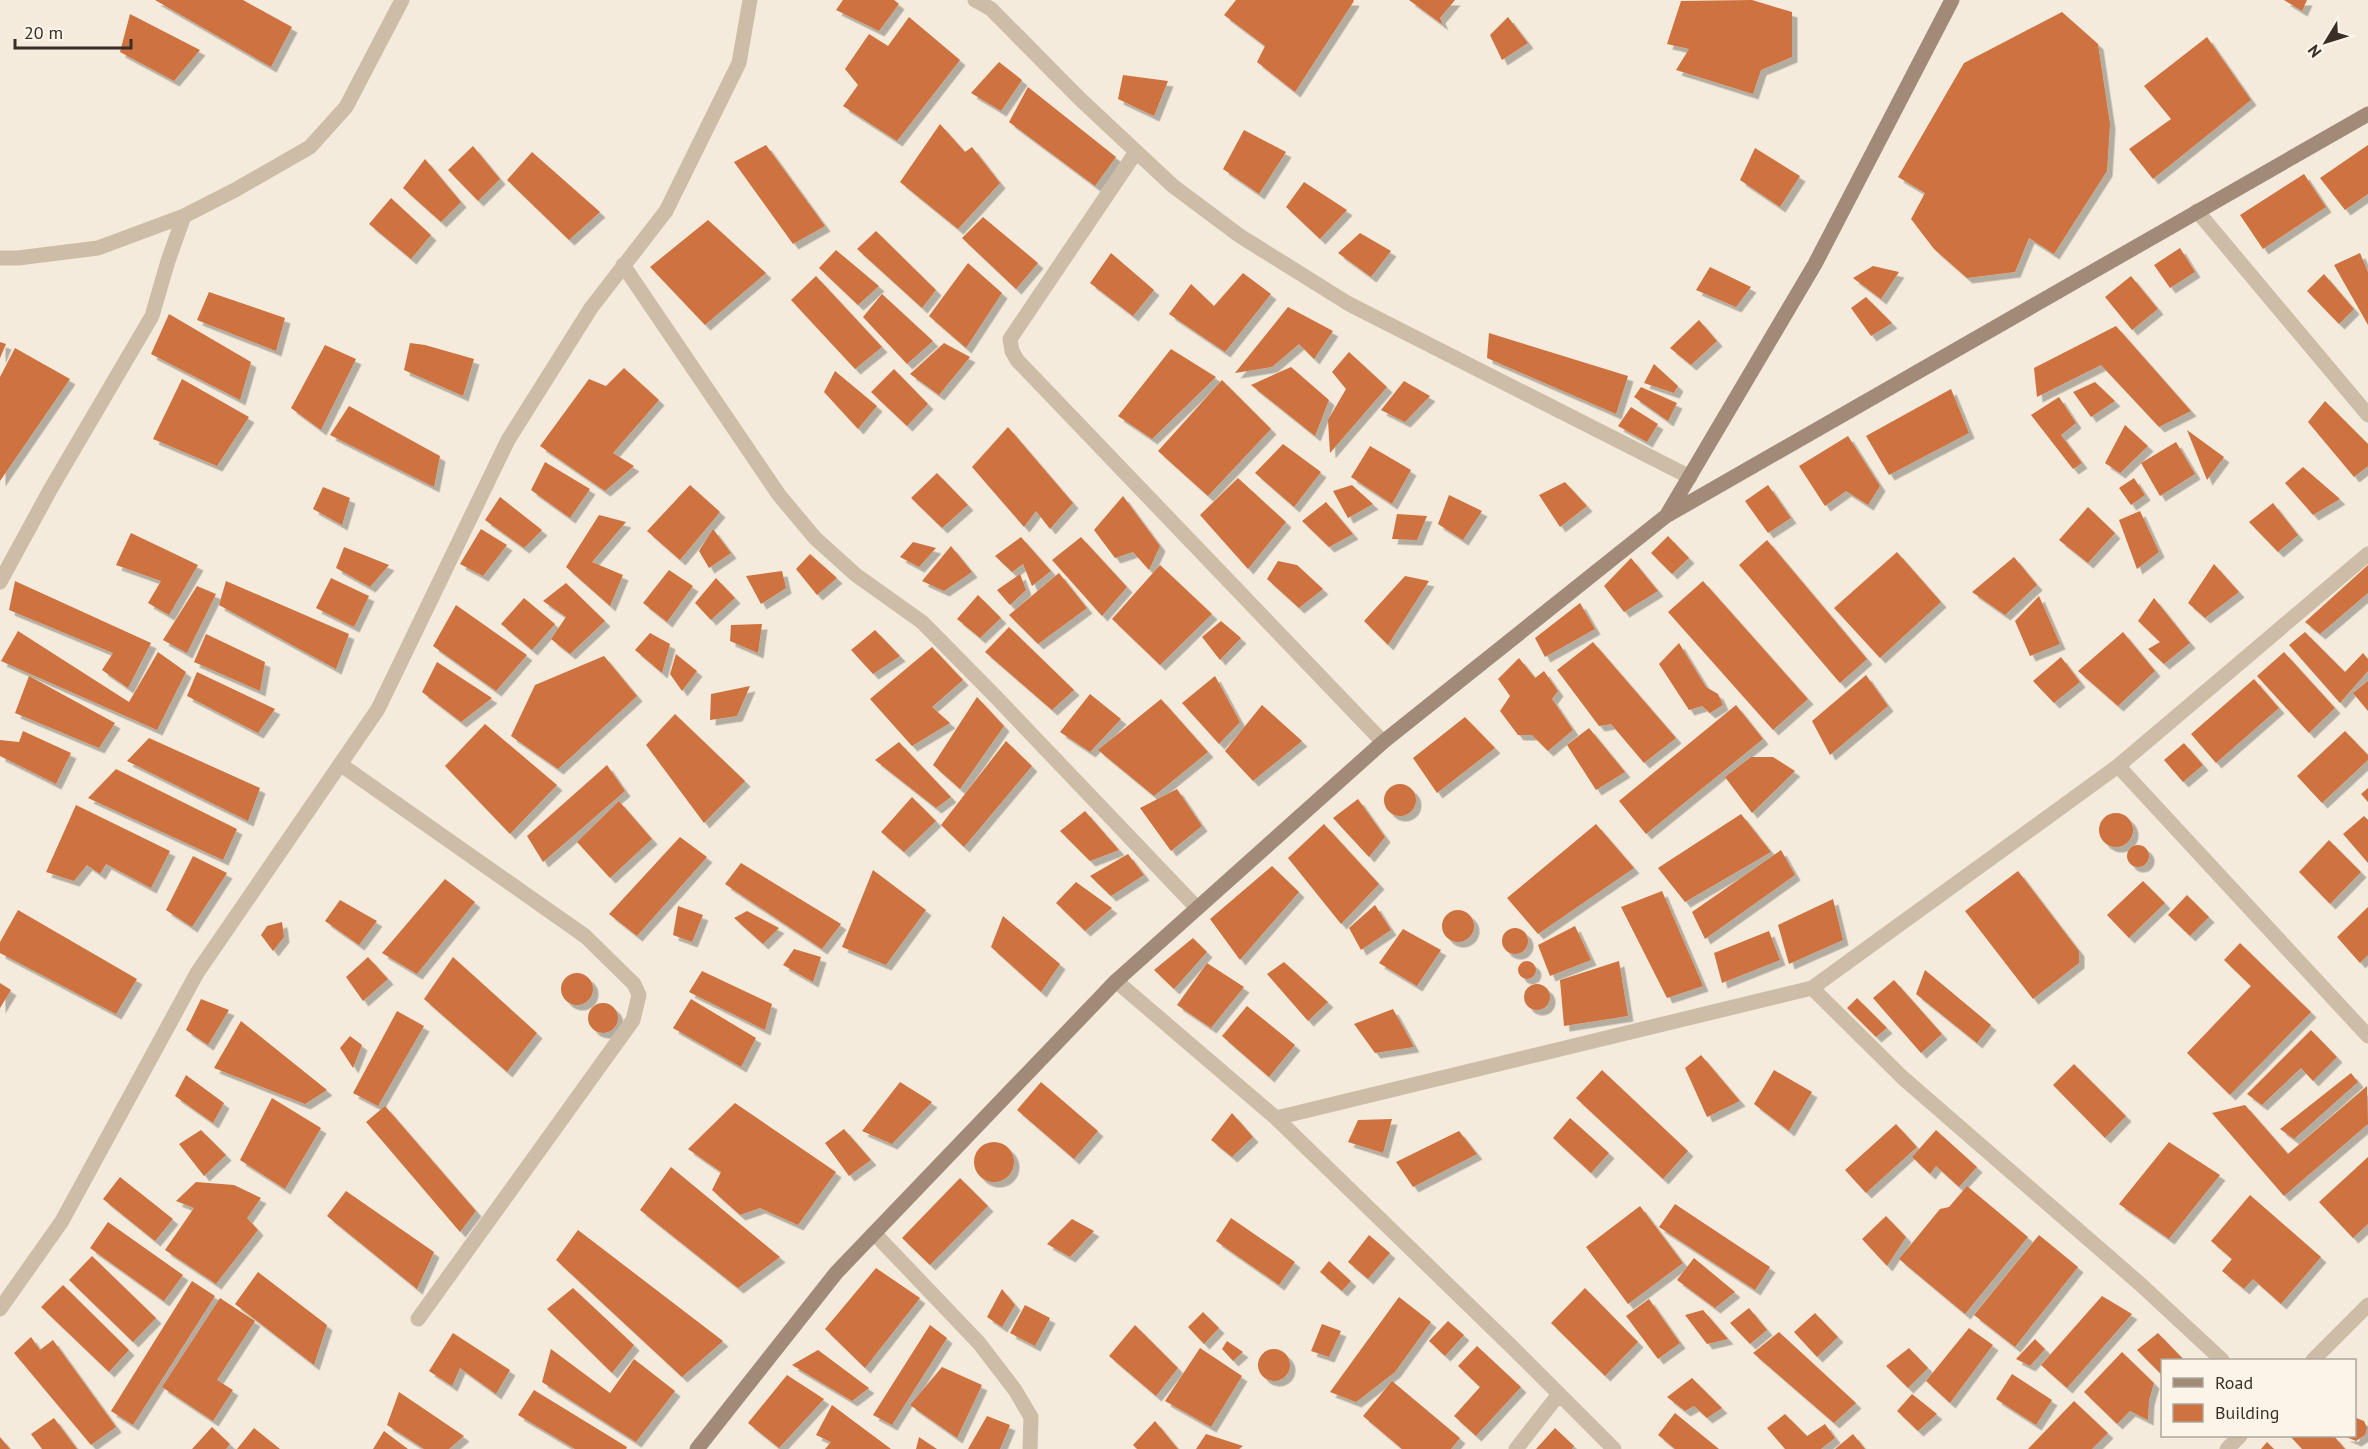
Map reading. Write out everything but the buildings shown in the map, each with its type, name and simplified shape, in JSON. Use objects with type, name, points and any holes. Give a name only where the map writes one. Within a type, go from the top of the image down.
[{"type":"street","points":[[0,258],[18,258],[98,248],[184,216],[235,190],[309,147],[346,107],[402,0]]},
{"type":"street","points":[[2,1301],[62,1221],[197,973],[378,709],[508,440],[591,308],[666,211],[739,63],[750,0]]},
{"type":"street","points":[[975,0],[991,9],[1079,98],[1173,186],[1240,236],[1349,304],[1690,477]]},
{"type":"street","points":[[1666,516],[1815,264],[1952,0]]},
{"type":"street","points":[[697,1449],[836,1273],[1116,981],[1383,742],[1666,516],[2368,114]]},
{"type":"street","points":[[1136,152],[1010,339],[1011,351],[1017,360],[1383,742]]},
{"type":"street","points":[[2197,211],[2368,415]]},
{"type":"street","points":[[0,582],[50,490],[152,316],[184,216]]},
{"type":"street","points":[[623,266],[778,495],[815,538],[856,575],[922,622],[1197,908]]},
{"type":"street","points":[[1276,1119],[1812,988],[2118,766],[2368,554]]},
{"type":"street","points":[[340,764],[585,936],[634,984],[639,995],[633,1020],[418,1319]]},
{"type":"street","points":[[2118,766],[2368,1036]]},
{"type":"street","points":[[1116,981],[1276,1119],[1614,1449]]},
{"type":"street","points":[[1812,988],[1903,1078],[2106,1253],[2221,1359]]},
{"type":"street","points":[[874,1233],[979,1342],[1015,1390],[1031,1417],[1030,1449]]},
{"type":"street","points":[[2314,1359],[2368,1305]]},
{"type":"street","points":[[1516,1449],[1558,1394]]},
{"type":"street","points":[[2227,1449],[2239,1437]]}]
